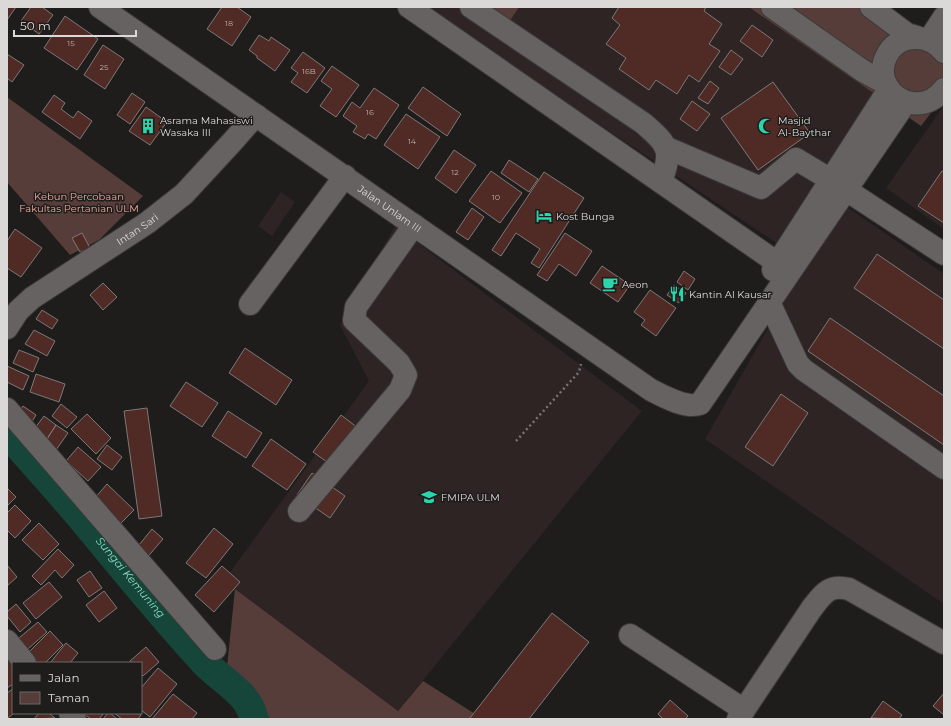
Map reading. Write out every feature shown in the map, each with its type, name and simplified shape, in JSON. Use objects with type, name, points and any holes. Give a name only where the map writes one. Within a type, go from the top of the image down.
[{"type":"street","name":"Jalan Unlam III","points":[[100,7],[651,390],[683,404]]},
{"type":"street","points":[[409,7],[783,267]]},
{"type":"street","points":[[471,7],[643,123],[663,140],[668,154],[666,167],[661,182]]},
{"type":"street","points":[[772,7],[893,91],[917,104],[930,102],[940,95],[944,89]]},
{"type":"street","points":[[871,7],[907,34],[935,46]]},
{"type":"street","points":[[935,46],[944,17]]},
{"type":"street","points":[[893,91],[883,70],[886,57],[893,46],[904,39],[935,46]]},
{"type":"street","points":[[683,404],[783,267],[838,185],[893,91]]},
{"type":"street","name":"Intan Sari","points":[[11,313],[44,289],[147,223],[184,194],[256,115]]},
{"type":"street","points":[[665,147],[761,188],[796,160],[838,185],[944,254]]},
{"type":"street","points":[[250,304],[345,176]]},
{"type":"street","points":[[299,512],[400,390],[406,375],[399,363],[354,320],[356,307],[414,225]]},
{"type":"street","points":[[683,404],[700,404],[768,302],[783,267]]},
{"type":"street","points":[[768,302],[798,364],[804,370],[944,468]]},
{"type":"street","points":[[7,409],[215,649]]},
{"type":"street","points":[[630,635],[741,715],[812,608],[823,594],[831,589],[840,587],[849,589],[944,643]]},
{"type":"street","points":[[7,641],[24,662]]},
{"type":"path","points":[[516,441],[580,372],[582,363]]},
{"type":"shaded area","points":[[424,7],[774,7],[886,82],[778,244]]},
{"type":"shaded area","points":[[944,105],[944,229],[886,188]]},
{"type":"shaded area","points":[[281,192],[295,202],[272,236],[258,226]]},
{"type":"shaded area","points":[[840,202],[944,274],[944,604],[705,439]]},
{"type":"shaded area","name":"FMIPA ULM","points":[[395,226],[642,411],[398,711],[223,582],[369,381],[340,325]]},
{"type":"green space","points":[[460,7],[519,7],[501,34]]},
{"type":"green space","points":[[749,7],[888,7],[944,45],[944,96],[921,126]]},
{"type":"green space","name":"Kebun Percobaan Fakultas Pertanian ULM","points":[[7,97],[143,196],[99,240],[70,255],[7,182]]},
{"type":"green space","points":[[235,589],[398,711],[423,681],[483,719],[270,719],[227,667]]},
{"type":"building","points":[[7,7],[16,7],[7,20]]},
{"type":"building","points":[[31,7],[42,7],[53,15],[39,34],[21,21]]},
{"type":"building","points":[[222,7],[237,7],[251,17],[232,46],[207,29]]},
{"type":"building","points":[[619,7],[706,7],[704,11],[722,24],[709,44],[720,51],[699,82],[689,75],[677,94],[656,80],[649,90],[619,69],[626,58],[606,44],[620,25],[612,18]]},
{"type":"building","points":[[65,16],[98,39],[77,70],[44,48]]},
{"type":"building","points":[[752,25],[773,40],[762,57],[740,41]]},
{"type":"building","points":[[259,35],[269,41],[271,37],[290,50],[275,71],[249,50]]},
{"type":"building","points":[[103,45],[124,59],[105,89],[84,75]]},
{"type":"building","points":[[731,50],[743,59],[731,75],[719,67]]},
{"type":"building","points":[[303,52],[325,68],[307,93],[291,82],[298,73],[291,68]]},
{"type":"building","points":[[7,54],[24,65],[12,82],[7,78]]},
{"type":"building","points":[[332,66],[359,85],[336,117],[320,106],[332,89],[321,81]]},
{"type":"building","points":[[710,81],[719,88],[708,104],[698,98]]},
{"type":"building","name":"Masjid Al-Baythar","points":[[773,82],[810,133],[758,170],[721,118]]},
{"type":"building","points":[[423,87],[461,114],[447,136],[408,108]]},
{"type":"building","points":[[374,88],[399,105],[376,139],[368,134],[365,139],[353,132],[357,126],[343,116],[352,102],[360,108]]},
{"type":"building","points":[[132,93],[145,102],[130,124],[117,115]]},
{"type":"building","points":[[54,95],[65,103],[61,109],[73,118],[78,111],[92,121],[80,139],[42,112]]},
{"type":"building","points":[[692,101],[710,114],[697,131],[680,119]]},
{"type":"building","name":"Asrama Mahasiswi Wasaka III","points":[[146,107],[167,122],[150,145],[129,131]]},
{"type":"building","points":[[406,114],[440,137],[418,169],[384,145]]},
{"type":"building","points":[[454,150],[476,165],[456,193],[435,178]]},
{"type":"building","points":[[509,160],[538,179],[529,192],[501,173]]},
{"type":"building","points":[[491,171],[522,193],[500,223],[469,201]]},
{"type":"building","points":[[942,171],[944,172],[944,223],[918,206]]},
{"type":"building","name":"Kost Bunga","points":[[544,172],[584,198],[539,268],[531,263],[540,249],[516,233],[501,256],[492,250]]},
{"type":"building","points":[[472,208],[484,217],[468,240],[456,232]]},
{"type":"building","points":[[15,229],[42,248],[21,277],[7,268],[7,241]]},
{"type":"building","points":[[82,233],[90,248],[80,252],[72,238]]},
{"type":"building","points":[[565,233],[592,251],[576,276],[559,264],[547,281],[537,275]]},
{"type":"building","points":[[877,254],[944,300],[944,349],[854,288]]},
{"type":"building","name":"Aeon","points":[[602,266],[630,285],[618,302],[590,283]]},
{"type":"building","points":[[684,271],[695,279],[688,290],[677,282]]},
{"type":"building","points":[[103,283],[117,297],[103,310],[90,295]]},
{"type":"building","name":"Kantin Al Kausar","points":[[674,285],[686,293],[679,303],[667,295]]},
{"type":"building","points":[[650,290],[676,308],[656,336],[641,325],[645,320],[634,312]]},
{"type":"building","points":[[42,310],[58,320],[52,329],[36,319]]},
{"type":"building","points":[[830,318],[944,396],[944,445],[808,351]]},
{"type":"building","points":[[34,330],[55,341],[47,356],[25,344]]},
{"type":"building","points":[[245,348],[292,380],[276,405],[229,373]]},
{"type":"building","points":[[19,350],[39,358],[33,372],[13,363]]},
{"type":"building","points":[[7,366],[29,376],[23,390],[7,382]]},
{"type":"building","points":[[36,374],[65,384],[59,402],[30,392]]},
{"type":"building","points":[[186,382],[218,403],[202,427],[170,406]]},
{"type":"building","points":[[781,394],[808,413],[773,466],[745,447]]},
{"type":"building","points":[[61,404],[77,417],[67,428],[52,416]]},
{"type":"building","points":[[23,406],[36,415],[31,423],[17,414]]},
{"type":"building","points":[[147,408],[162,516],[139,519],[124,411]]},
{"type":"building","points":[[228,411],[262,433],[246,458],[212,436]]},
{"type":"building","points":[[87,414],[111,438],[96,454],[71,429]]},
{"type":"building","points":[[341,415],[358,428],[330,464],[313,452]]},
{"type":"building","points":[[44,416],[56,425],[45,442],[32,432]]},
{"type":"building","points":[[56,425],[68,433],[56,450],[45,442]]},
{"type":"building","points":[[271,439],[306,464],[287,490],[252,466]]},
{"type":"building","points":[[107,445],[122,457],[112,470],[97,459]]},
{"type":"building","points":[[78,447],[101,467],[88,481],[66,461]]},
{"type":"building","points":[[312,473],[345,496],[330,518],[297,495]]},
{"type":"building","points":[[107,484],[134,510],[121,523],[95,498]]},
{"type":"building","points":[[7,488],[16,497],[7,506]]},
{"type":"building","points":[[15,505],[31,521],[15,538],[7,530],[7,513]]},
{"type":"building","points":[[39,523],[59,544],[43,560],[22,540]]},
{"type":"building","points":[[214,528],[233,544],[206,578],[186,563]]},
{"type":"building","points":[[152,529],[163,539],[145,560],[135,550]]},
{"type":"building","points":[[58,549],[74,565],[62,578],[55,570],[41,585],[32,576]]},
{"type":"building","points":[[7,565],[17,577],[7,586]]},
{"type":"building","points":[[222,566],[240,582],[214,612],[195,595]]},
{"type":"building","points":[[90,571],[102,588],[89,597],[77,580]]},
{"type":"building","points":[[49,582],[62,597],[36,619],[23,603]]},
{"type":"building","points":[[104,591],[117,608],[99,622],[86,605]]},
{"type":"building","points":[[16,604],[31,622],[20,632],[7,616],[7,612]]},
{"type":"building","points":[[552,613],[589,642],[529,719],[470,718]]},
{"type":"building","points":[[38,622],[47,632],[28,649],[19,638]]},
{"type":"building","points":[[50,631],[63,645],[46,662],[37,662],[28,653]]},
{"type":"building","points":[[66,643],[78,653],[71,662],[51,662]]},
{"type":"building","points":[[146,647],[159,662],[143,676],[142,662],[130,661]]},
{"type":"building","points":[[7,655],[12,662],[12,685],[7,688]]},
{"type":"building","points":[[158,668],[177,684],[150,717],[142,711],[142,687]]},
{"type":"building","points":[[12,690],[13,714],[7,719],[7,693]]},
{"type":"building","points":[[944,693],[944,715],[933,706]]},
{"type":"building","points":[[173,694],[197,713],[192,719],[152,719]]},
{"type":"building","points":[[670,700],[688,716],[685,719],[663,719],[658,714]]},
{"type":"building","points":[[883,701],[902,715],[899,719],[871,718]]},
{"type":"building","points":[[38,714],[50,714],[55,718],[34,719]]},
{"type":"building","points":[[84,714],[103,714],[99,719],[91,719]]},
{"type":"building","points":[[107,714],[111,714],[117,719],[103,719]]},
{"type":"building","points":[[115,714],[141,715],[138,719],[122,719]]},
{"type":"waterway","name":"Sungai Kemuning","points":[[7,433],[74,509],[189,646],[212,670],[241,695],[247,702],[254,719]]},
{"type":"place","name":"Asrama Mahasiswi Wasaka III","points":[[148,126]]},
{"type":"place","name":"Masjid Al-Baythar","points":[[766,126]]},
{"type":"place","name":"Kost Bunga","points":[[544,216]]},
{"type":"place","name":"Aeon","points":[[610,284]]},
{"type":"place","name":"Kantin Al Kausar","points":[[677,294]]},
{"type":"place","name":"FMIPA ULM","points":[[429,497]]}]
